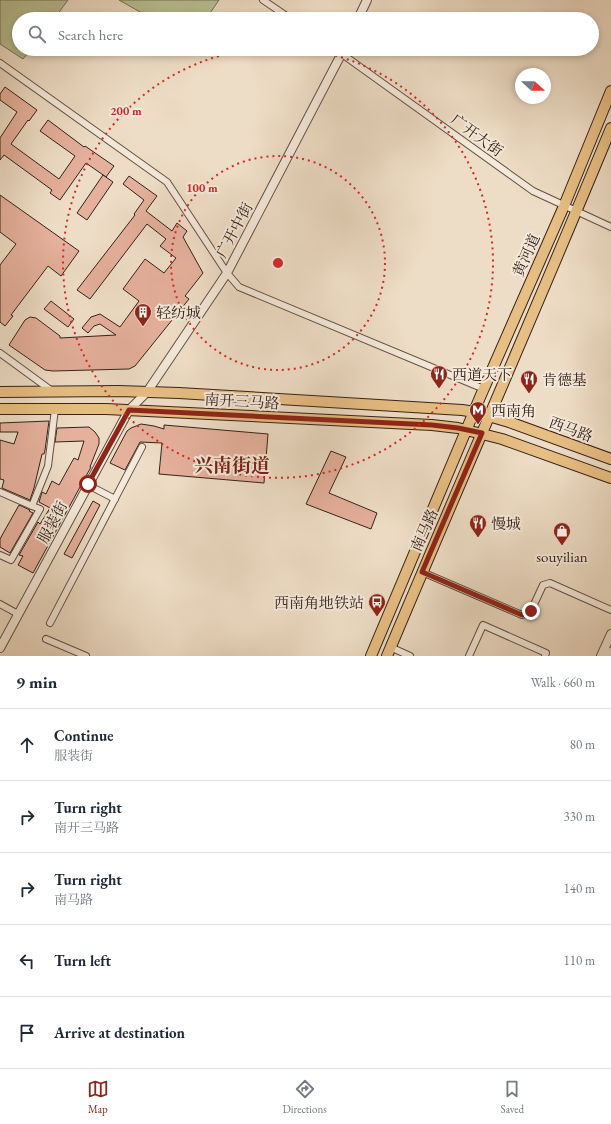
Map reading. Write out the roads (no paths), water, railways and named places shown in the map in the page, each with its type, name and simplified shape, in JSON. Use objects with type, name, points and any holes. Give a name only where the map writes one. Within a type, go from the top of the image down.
[{"type":"main road","name":"黄河道","points":[[467,430],[564,206],[611,91]]},
{"type":"main road","name":"黄河道","points":[[490,416],[611,128]]},
{"type":"main road","name":"南开三马路","points":[[0,392],[147,392],[443,408],[475,412]]},
{"type":"main road","name":"南开三马路","points":[[0,409],[129,410],[432,425],[482,433]]},
{"type":"main road","name":"西马路","points":[[475,412],[509,422],[611,460]]},
{"type":"main road","name":"南马路","points":[[388,652],[490,416]]},
{"type":"main road","name":"南马路","points":[[371,656],[467,430]]},
{"type":"main road","points":[[482,433],[518,444],[611,478]]},
{"type":"street","points":[[263,0],[281,12]]},
{"type":"street","points":[[361,12],[367,0]]},
{"type":"street","name":"广开中街","points":[[129,410],[147,392],[227,273],[338,56]]},
{"type":"street","name":"广开大街","points":[[348,56],[533,191],[611,227]]},
{"type":"street","points":[[0,63],[167,182],[227,273],[239,288],[484,389]]},
{"type":"street","points":[[0,354],[53,392]]},
{"type":"street","points":[[32,506],[48,466],[55,409]]},
{"type":"street","name":"服装街","points":[[0,648],[129,410]]},
{"type":"street","points":[[50,623],[142,447]]},
{"type":"street","points":[[88,484],[115,499]]},
{"type":"street","points":[[0,492],[40,509],[11,560],[0,555]]},
{"type":"street","points":[[422,572],[522,615],[531,611],[543,585],[550,583],[611,610]]},
{"type":"street","points":[[0,604],[18,614]]},
{"type":"street","points":[[470,656],[483,625],[546,653],[545,656]]},
{"type":"street","points":[[601,656],[611,634]]},
{"type":"street","points":[[46,639],[86,656]]},
{"type":"street","points":[[388,652],[410,656]]},
{"type":"place","name":"轻纺城","points":[[143,327]]},
{"type":"place","name":"西道天下","points":[[439,389]]},
{"type":"place","name":"肯德基","points":[[529,394]]},
{"type":"place","name":"西南角","points":[[478,425]]},
{"type":"place","name":"慢城","points":[[478,538]]},
{"type":"place","name":"souyilian","points":[[562,546]]},
{"type":"place","name":"西南角地铁站","points":[[377,617]]},
{"type":"district","name":"兴南街道","points":[[232,465]]}]
